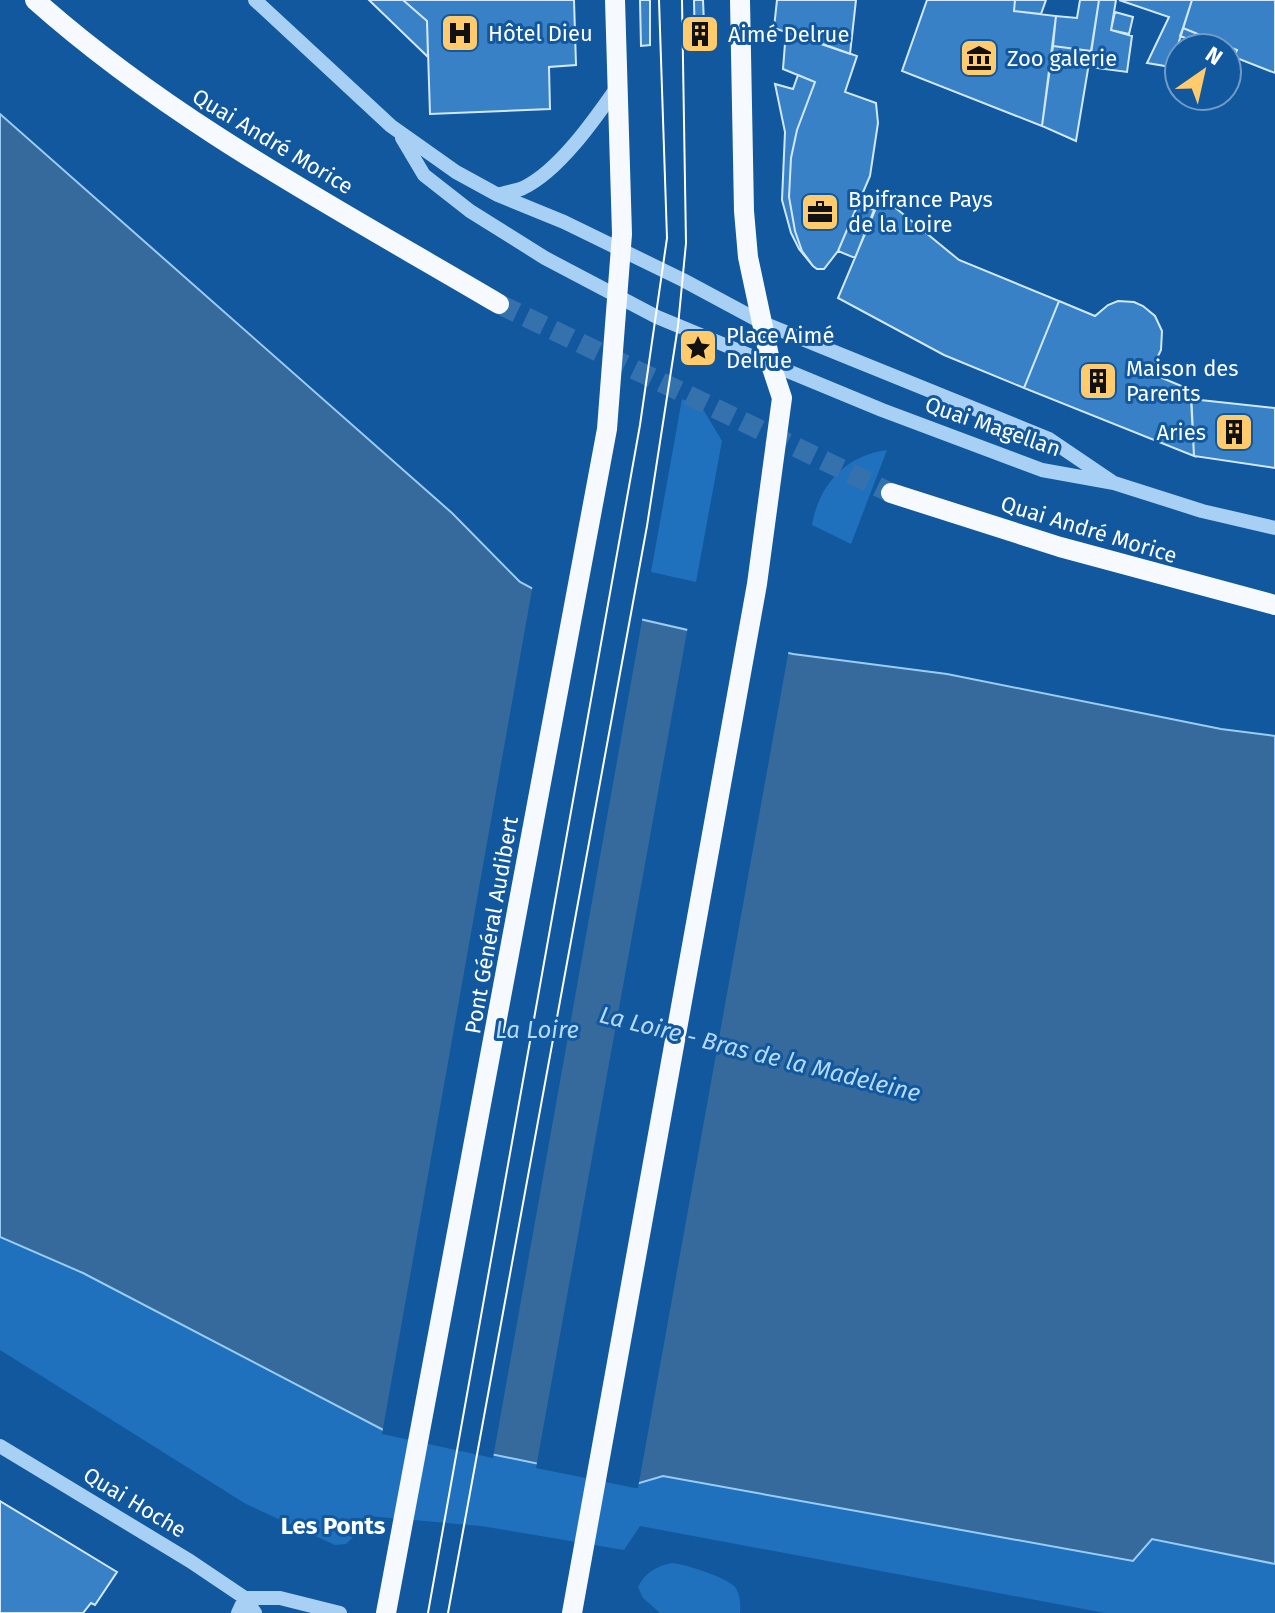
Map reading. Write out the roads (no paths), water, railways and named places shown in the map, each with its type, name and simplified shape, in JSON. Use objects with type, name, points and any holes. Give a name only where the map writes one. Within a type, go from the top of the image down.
[{"type":"main road","name":"Quai André Morice","points":[[35,0],[156,98],[499,304]]},
{"type":"main road","name":"Pont Général Audibert","points":[[386,1613],[398,1562],[607,429],[621,252],[615,0]]},
{"type":"main road","points":[[572,1613],[757,584],[782,398],[771,365],[748,257],[744,211],[740,0]]},
{"type":"main road","name":"Quai André Morice","points":[[891,493],[1060,547],[1275,605]]},
{"type":"street","points":[[255,0],[400,134],[456,172],[498,195],[564,222],[683,280],[763,323]]},
{"type":"street","points":[[498,195],[524,187],[550,167],[587,131],[618,86]]},
{"type":"street","name":"Quai Magellan","points":[[400,134],[424,175],[470,211],[545,258],[657,317],[861,401],[1042,470],[1114,483],[1202,511],[1275,528]]},
{"type":"street","name":"Quai Magellan","points":[[763,323],[1049,439],[1114,483]]},
{"type":"street","name":"Quai Hoche","points":[[0,1446],[245,1598]]},
{"type":"street","points":[[238,1613],[245,1598]]},
{"type":"street","points":[[245,1598],[255,1613]]},
{"type":"street","points":[[245,1598],[280,1598],[340,1613]]},
{"type":"water","name":"La Loire","points":[[0,114],[452,513],[520,582],[552,599],[793,654],[947,674],[1221,729],[1275,736],[1275,1564],[1152,1539],[1133,1561],[663,1476],[636,1484],[389,1433],[83,1273],[0,1237]]},
{"type":"tunnel","points":[[499,304],[891,493]]},
{"type":"tram line","points":[[428,1613],[640,425],[667,238],[659,0]]},
{"type":"tram line","points":[[448,1613],[647,526],[678,326],[686,243],[682,0]]},
{"type":"place","name":"Hôtel Dieu","points":[[460,33]]},
{"type":"place","name":"Aimé Delrue","points":[[700,34]]},
{"type":"place","name":"Zoo galerie","points":[[979,58]]},
{"type":"place","name":"Bpifrance Pays de la Loire","points":[[820,212]]},
{"type":"place","name":"Place Aimé Delrue","points":[[698,348]]},
{"type":"place","name":"Maison des Parents","points":[[1098,381]]},
{"type":"place","name":"Aries","points":[[1234,432]]},
{"type":"district","name":"Les Ponts","points":[[333,1526]]},
{"type":"water label","name":"La Loire - Bras de la Madeleine","points":[[760,1054]]}]
